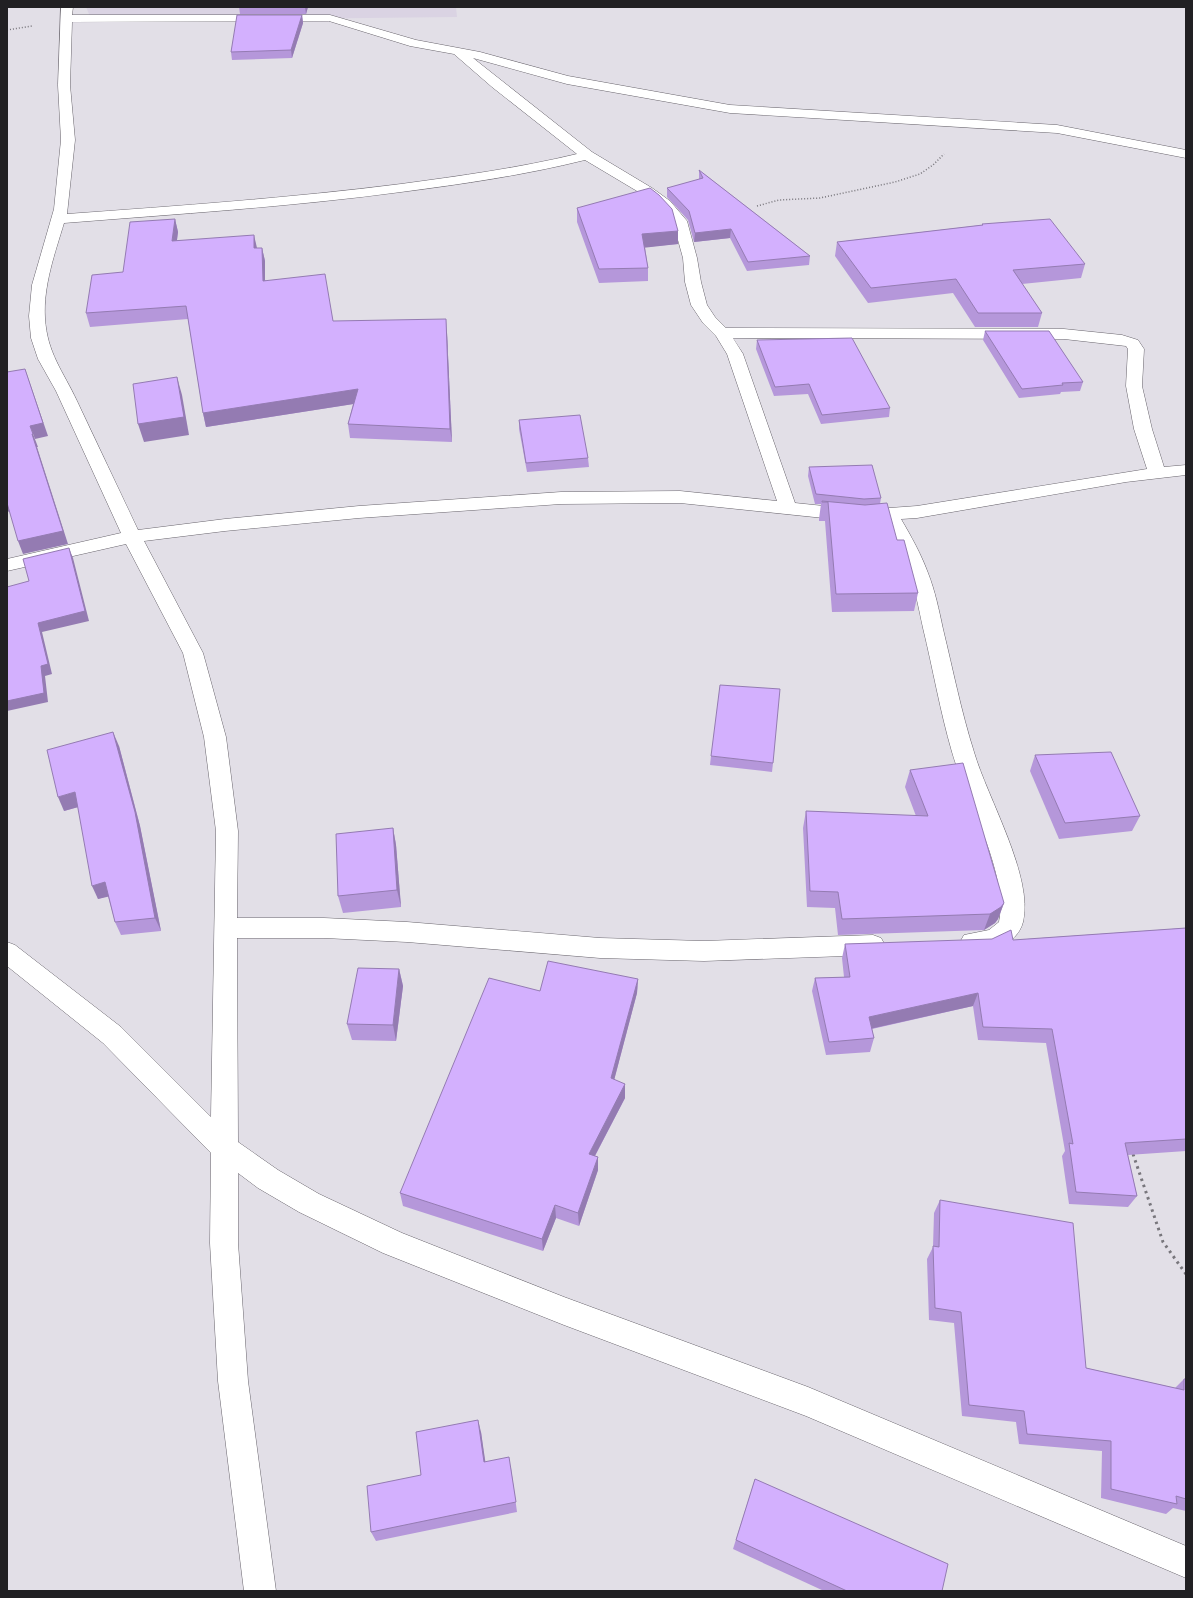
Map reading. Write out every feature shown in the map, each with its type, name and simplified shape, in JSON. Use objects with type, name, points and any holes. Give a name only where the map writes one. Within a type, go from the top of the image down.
[{"type":"street","points":[[260,1591],[233,1381],[224,1243],[225,928],[227,831],[215,738],[192,653],[132,537],[64,391],[46,359],[39,338],[36,316],[40,285],[48,248],[61,209],[68,140],[64,85],[67,13],[330,18],[414,43],[456,51],[567,80],[730,109],[1057,130],[1186,154]]},
{"type":"street","points":[[456,51],[587,155],[665,204],[680,221],[690,258],[693,282],[699,305],[709,320],[722,333],[735,354],[788,508]]},
{"type":"street","points":[[58,219],[222,207],[364,193],[491,176],[550,165],[587,155]]},
{"type":"street","points":[[722,333],[887,335],[1017,333],[1072,334],[1103,337],[1132,343],[1136,349],[1134,386],[1143,429],[1157,472]]},
{"type":"street","points":[[7,565],[132,537],[226,525],[359,512],[561,498],[645,496],[680,497],[862,516],[890,515],[917,512],[1157,472],[1186,470]]},
{"type":"street","points":[[890,515],[908,546],[922,581],[961,745],[969,772],[1008,872],[1013,904],[1011,923],[1006,931],[987,941],[950,942]]},
{"type":"street","points":[[225,928],[324,928],[407,932],[600,948],[697,951],[896,944]]},
{"type":"street","points":[[7,952],[112,1035],[157,1079],[224,1149],[268,1179],[309,1203],[394,1242],[564,1311],[808,1402],[1186,1562]]},
{"type":"path","points":[[757,206],[779,200],[820,198],[877,186],[920,174],[946,153],[962,124]]},
{"type":"path","points":[[1133,1154],[1163,1242],[1186,1274]]},
{"type":"shaded area","points":[[86,7],[456,7],[457,17],[92,21]]},
{"type":"building","points":[[237,15],[302,15],[291,50],[231,52]]},
{"type":"building","points":[[699,170],[810,256],[748,262],[731,229],[695,233],[689,211],[667,188],[703,178]]},
{"type":"building","points":[[650,188],[672,209],[678,231],[642,234],[648,268],[599,269],[577,208]]},
{"type":"building","points":[[175,219],[172,241],[254,235],[254,248],[262,248],[263,281],[325,274],[333,321],[446,319],[450,429],[348,424],[358,389],[203,413],[186,306],[86,313],[92,275],[123,272],[130,222]]},
{"type":"building","points":[[1050,219],[1085,264],[1013,270],[1042,313],[978,313],[956,279],[871,288],[837,242],[983,225],[982,224]]},
{"type":"building","points":[[985,331],[1049,331],[1083,382],[1062,383],[1063,385],[1022,389]]},
{"type":"building","points":[[852,338],[890,408],[822,415],[809,384],[775,387],[757,340]]},
{"type":"building","points":[[25,369],[43,423],[30,426],[63,531],[18,541],[7,503],[7,372]]},
{"type":"building","points":[[177,377],[184,417],[138,424],[133,384]]},
{"type":"building","points":[[580,415],[588,458],[526,463],[519,420]]},
{"type":"building","points":[[872,465],[881,498],[864,499],[816,494],[809,467]]},
{"type":"building","points":[[822,501],[865,505],[887,503],[897,540],[904,540],[918,593],[836,594],[828,502]]},
{"type":"building","points":[[69,548],[85,611],[38,623],[48,664],[41,666],[44,693],[7,701],[7,587],[29,581],[23,559]]},
{"type":"building","points":[[720,685],[780,689],[773,763],[711,756]]},
{"type":"building","points":[[113,732],[135,812],[155,918],[115,922],[105,882],[92,886],[75,792],[58,797],[47,750]]},
{"type":"building","points":[[1111,752],[1140,816],[1065,823],[1035,755]]},
{"type":"building","points":[[963,763],[1004,903],[1001,907],[990,914],[842,919],[838,892],[810,891],[806,811],[928,816],[910,770]]},
{"type":"building","points":[[393,828],[397,890],[338,896],[336,834]]},
{"type":"building","points":[[1186,928],[1186,1139],[1125,1143],[1137,1196],[1076,1192],[1069,1143],[1073,1144],[1052,1029],[983,1027],[978,993],[869,1017],[874,1038],[829,1042],[815,978],[850,977],[845,944],[992,939],[1011,930],[1013,940]]},
{"type":"building","points":[[548,961],[638,979],[611,1078],[625,1084],[589,1154],[598,1157],[578,1213],[555,1205],[542,1239],[400,1193],[489,978],[540,991]]},
{"type":"building","points":[[358,968],[399,969],[393,1025],[347,1024]]},
{"type":"building","points":[[940,1200],[1073,1223],[1086,1368],[1184,1390],[1184,1379],[1186,1379],[1186,1499],[1176,1496],[1177,1504],[1111,1489],[1111,1441],[1027,1434],[1024,1411],[969,1405],[961,1312],[935,1308],[933,1246],[939,1247]]},
{"type":"building","points":[[478,1420],[484,1462],[509,1457],[516,1502],[371,1532],[367,1486],[421,1475],[416,1432]]},
{"type":"building","points":[[755,1479],[948,1564],[942,1591],[847,1591],[736,1540]]}]
